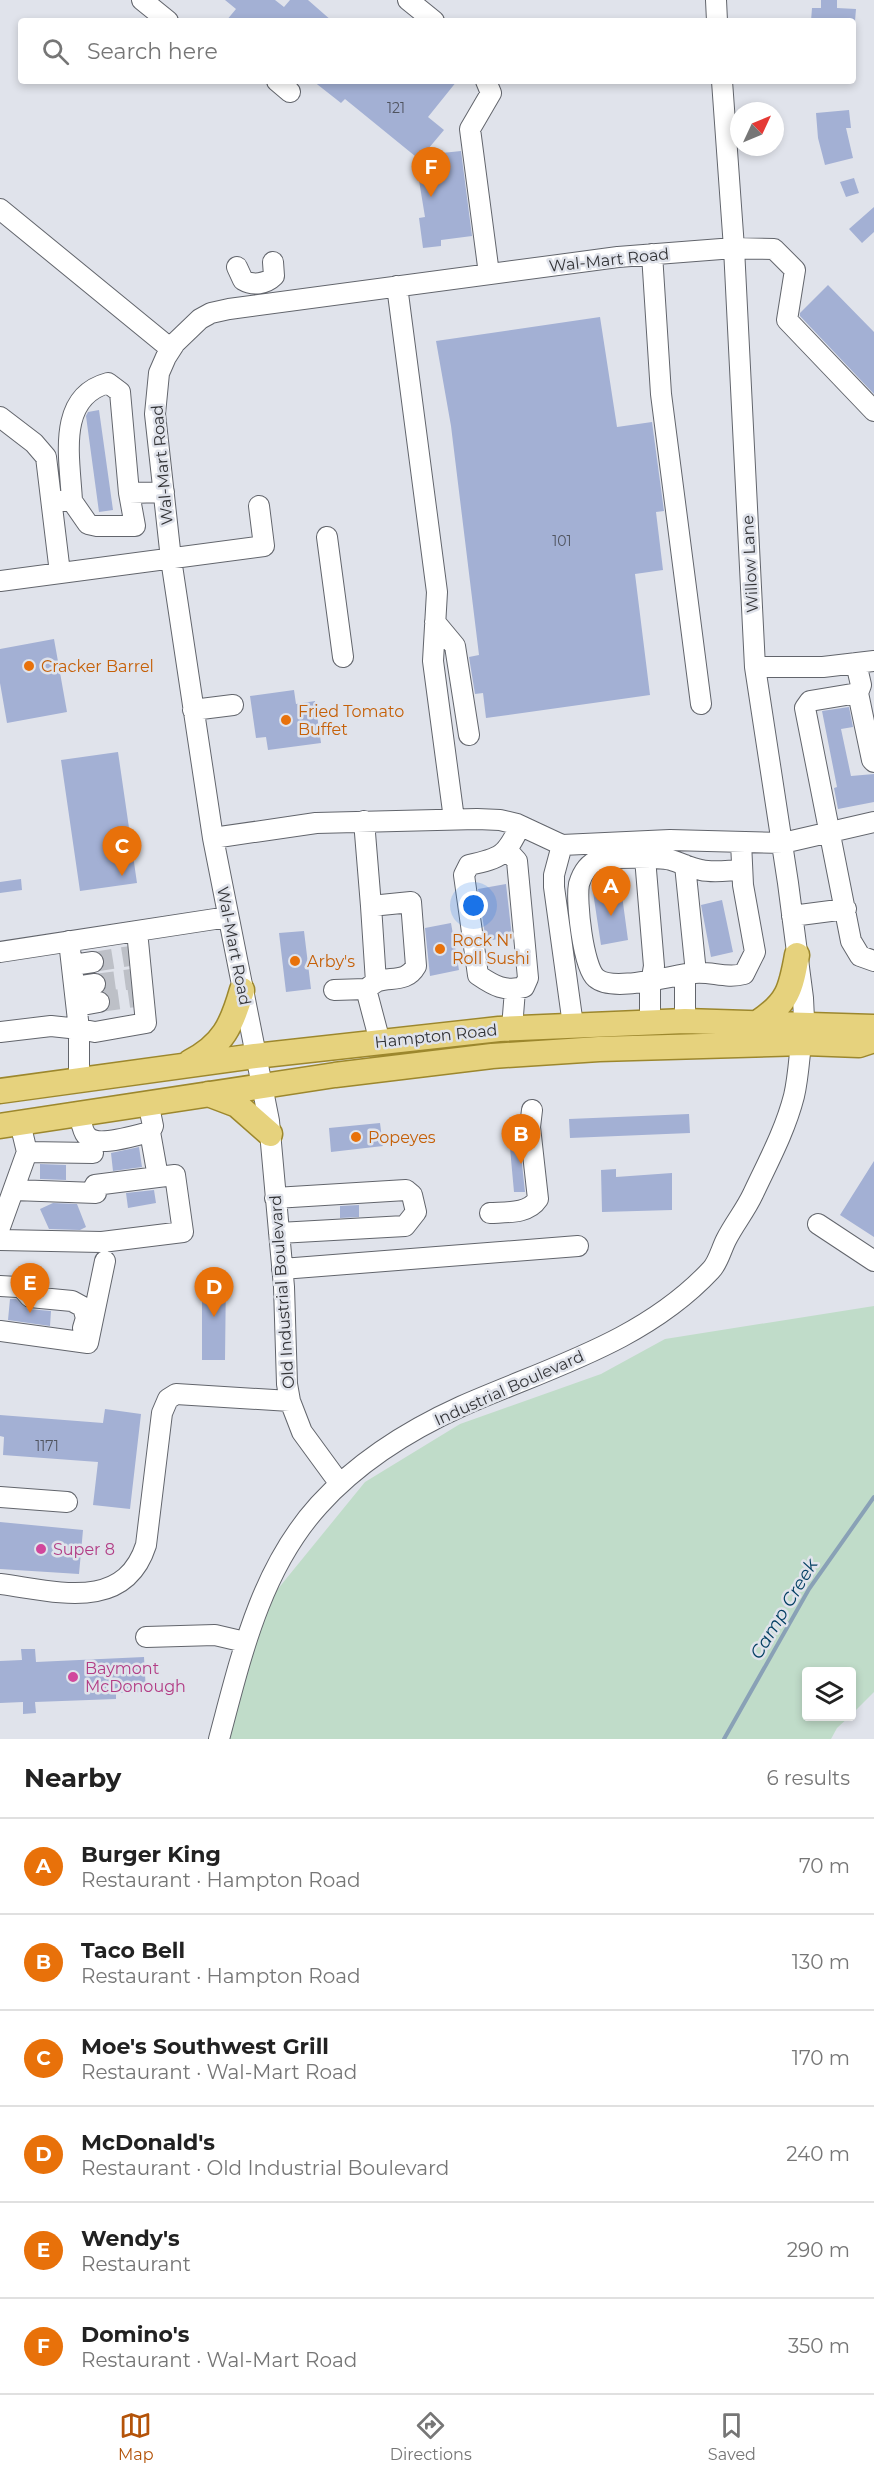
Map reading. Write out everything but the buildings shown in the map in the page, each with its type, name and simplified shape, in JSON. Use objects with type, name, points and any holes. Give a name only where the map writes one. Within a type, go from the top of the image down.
[{"type":"main road","points":[[757,1023],[771,1014],[790,991],[797,955]]},
{"type":"main road","points":[[184,1065],[202,1056],[217,1044],[233,1018],[242,990]]},
{"type":"main road","name":"Hampton Road","points":[[0,1091],[255,1056],[512,1028],[686,1021],[757,1023],[804,1037]]},
{"type":"main road","name":"Hampton Road","points":[[10,1124],[261,1086],[492,1056],[804,1037],[869,1037]]},
{"type":"main road","points":[[208,1094],[237,1105],[270,1134]]},
{"type":"street","points":[[142,0],[164,18]]},
{"type":"street","points":[[408,0],[430,18]]},
{"type":"street","points":[[716,0],[717,18]]},
{"type":"street","points":[[487,84],[491,93],[470,129],[489,274]]},
{"type":"street","name":"Willow Lane","points":[[722,84],[734,248],[755,667],[783,843],[797,955],[804,1037]]},
{"type":"street","points":[[0,209],[171,350]]},
{"type":"street","name":"Wal-Mart Road","points":[[261,1086],[213,838],[171,560],[155,414],[159,373],[171,350],[188,329],[211,313],[397,286],[652,254],[734,248],[774,249],[786,258],[795,270],[787,320],[874,411]]},
{"type":"street","points":[[652,254],[661,394],[701,704]]},
{"type":"street","points":[[237,267],[243,280],[263,283],[274,276],[273,262]]},
{"type":"street","points":[[397,286],[437,592],[433,661],[454,819]]},
{"type":"street","points":[[108,383],[120,392],[129,493],[135,526],[88,524],[72,501],[69,455],[71,422],[79,401],[93,387],[108,383]]},
{"type":"street","points":[[0,417],[34,443],[46,457],[60,573]]},
{"type":"street","points":[[129,493],[164,492]]},
{"type":"street","points":[[51,501],[72,501]]},
{"type":"street","points":[[0,580],[171,560],[264,546],[259,506]]},
{"type":"street","points":[[327,537],[343,657]]},
{"type":"street","points":[[435,622],[456,646],[469,735]]},
{"type":"street","points":[[755,667],[822,667],[865,662],[858,693],[874,762]]},
{"type":"street","points":[[858,693],[810,701],[805,708],[854,947],[860,956],[874,961]]},
{"type":"street","points":[[193,710],[233,705]]},
{"type":"street","points":[[213,838],[316,823],[500,820],[520,826],[562,845],[644,849],[741,842],[783,843],[874,822]]},
{"type":"street","points":[[363,821],[371,906],[371,986],[380,1042]]},
{"type":"street","points":[[508,851],[516,861],[528,978],[524,987],[515,990],[500,989],[478,975],[464,875],[469,865],[489,861],[508,851],[520,826]]},
{"type":"street","points":[[741,842],[742,870],[755,952],[744,974],[731,978],[690,974],[651,981],[607,983],[594,977],[587,963],[580,919],[579,885],[586,869],[599,860],[644,849],[703,871],[742,870]]},
{"type":"street","points":[[562,845],[554,875],[554,887],[573,1025]]},
{"type":"street","points":[[644,849],[654,966],[651,981],[650,1022]]},
{"type":"street","points":[[685,865],[690,974],[686,1021]]},
{"type":"street","points":[[334,990],[371,986],[403,978],[412,973],[416,966],[411,902],[371,906]]},
{"type":"street","points":[[792,916],[846,909]]},
{"type":"street","points":[[0,952],[228,917]]},
{"type":"street","points":[[0,1032],[51,1026],[95,1032],[146,1023],[134,956],[137,931]]},
{"type":"street","points":[[69,941],[79,1029],[79,1079]]},
{"type":"street","points":[[73,964],[93,962]]},
{"type":"street","points":[[512,1028],[515,990]]},
{"type":"street","points":[[76,997],[97,993]]},
{"type":"street","name":"Industrial Boulevard","points":[[219,1739],[246,1642],[282,1556],[302,1526],[340,1484],[369,1459],[405,1436],[461,1407],[603,1347],[649,1321],[683,1296],[713,1268],[726,1239],[744,1212],[783,1134],[795,1094],[804,1037]]},
{"type":"street","name":"Old Industrial Boulevard","points":[[261,1086],[270,1134],[282,1269],[285,1368],[290,1401],[302,1432],[340,1484]]},
{"type":"street","points":[[148,1102],[153,1126],[150,1132],[158,1177]]},
{"type":"street","points":[[490,1213],[524,1210],[533,1206],[538,1198],[530,1127],[531,1110]]},
{"type":"street","points":[[79,1113],[84,1134],[91,1140],[102,1142],[150,1132]]},
{"type":"street","points":[[10,1124],[27,1152]]},
{"type":"street","points":[[27,1152],[93,1153]]},
{"type":"street","points":[[0,1227],[27,1152]]},
{"type":"street","points":[[0,1240],[102,1242],[183,1232],[174,1175],[96,1189],[14,1190]]},
{"type":"street","points":[[275,1198],[406,1190],[412,1195],[416,1212],[405,1226],[279,1233]]},
{"type":"street","points":[[818,1224],[874,1261]]},
{"type":"street","points":[[282,1269],[578,1246]]},
{"type":"street","points":[[0,1331],[88,1343],[105,1260]]},
{"type":"street","points":[[0,1286],[97,1293]]},
{"type":"street","points":[[21,1287],[30,1297],[72,1301],[83,1307],[86,1318],[83,1328],[70,1334],[36,1331],[25,1334]]},
{"type":"street","points":[[0,1584],[59,1591],[101,1592],[126,1580],[138,1564],[146,1545],[162,1413],[168,1399],[177,1394],[290,1401]]},
{"type":"street","points":[[0,1497],[67,1502]]},
{"type":"street","points":[[146,1637],[215,1635],[246,1642]]},
{"type":"green space","points":[[874,1306],[874,1692],[856,1710],[856,1667],[802,1667],[802,1721],[845,1721],[837,1728],[831,1739],[218,1739],[268,1601],[365,1482],[460,1424],[601,1374],[665,1339]]},
{"type":"waterway","name":"Camp Creek","points":[[724,1739],[809,1589],[874,1497]]},
{"type":"tunnel","points":[[93,962],[130,956]]},
{"type":"tunnel","points":[[95,984],[132,979]]},
{"type":"tunnel","points":[[99,1002],[135,997]]},
{"type":"place","name":"Domino's","points":[[431,197]]},
{"type":"place","name":"Cracker Barrel","points":[[29,666]]},
{"type":"place","name":"Fried Tomato Buffet","points":[[286,720]]},
{"type":"place","name":"Moe's Southwest Grill","points":[[122,876]]},
{"type":"place","name":"Burger King","points":[[611,916]]},
{"type":"place","name":"Rock N' Roll Sushi","points":[[440,949]]},
{"type":"place","name":"Arby's","points":[[295,961]]},
{"type":"place","name":"Popeyes","points":[[356,1137]]},
{"type":"place","name":"Taco Bell","points":[[521,1164]]},
{"type":"place","name":"Wendy's","points":[[30,1313]]},
{"type":"place","name":"McDonald's","points":[[214,1317]]},
{"type":"place","name":"Super 8","points":[[41,1549]]},
{"type":"place","name":"Baymont McDonough","points":[[73,1677]]}]
